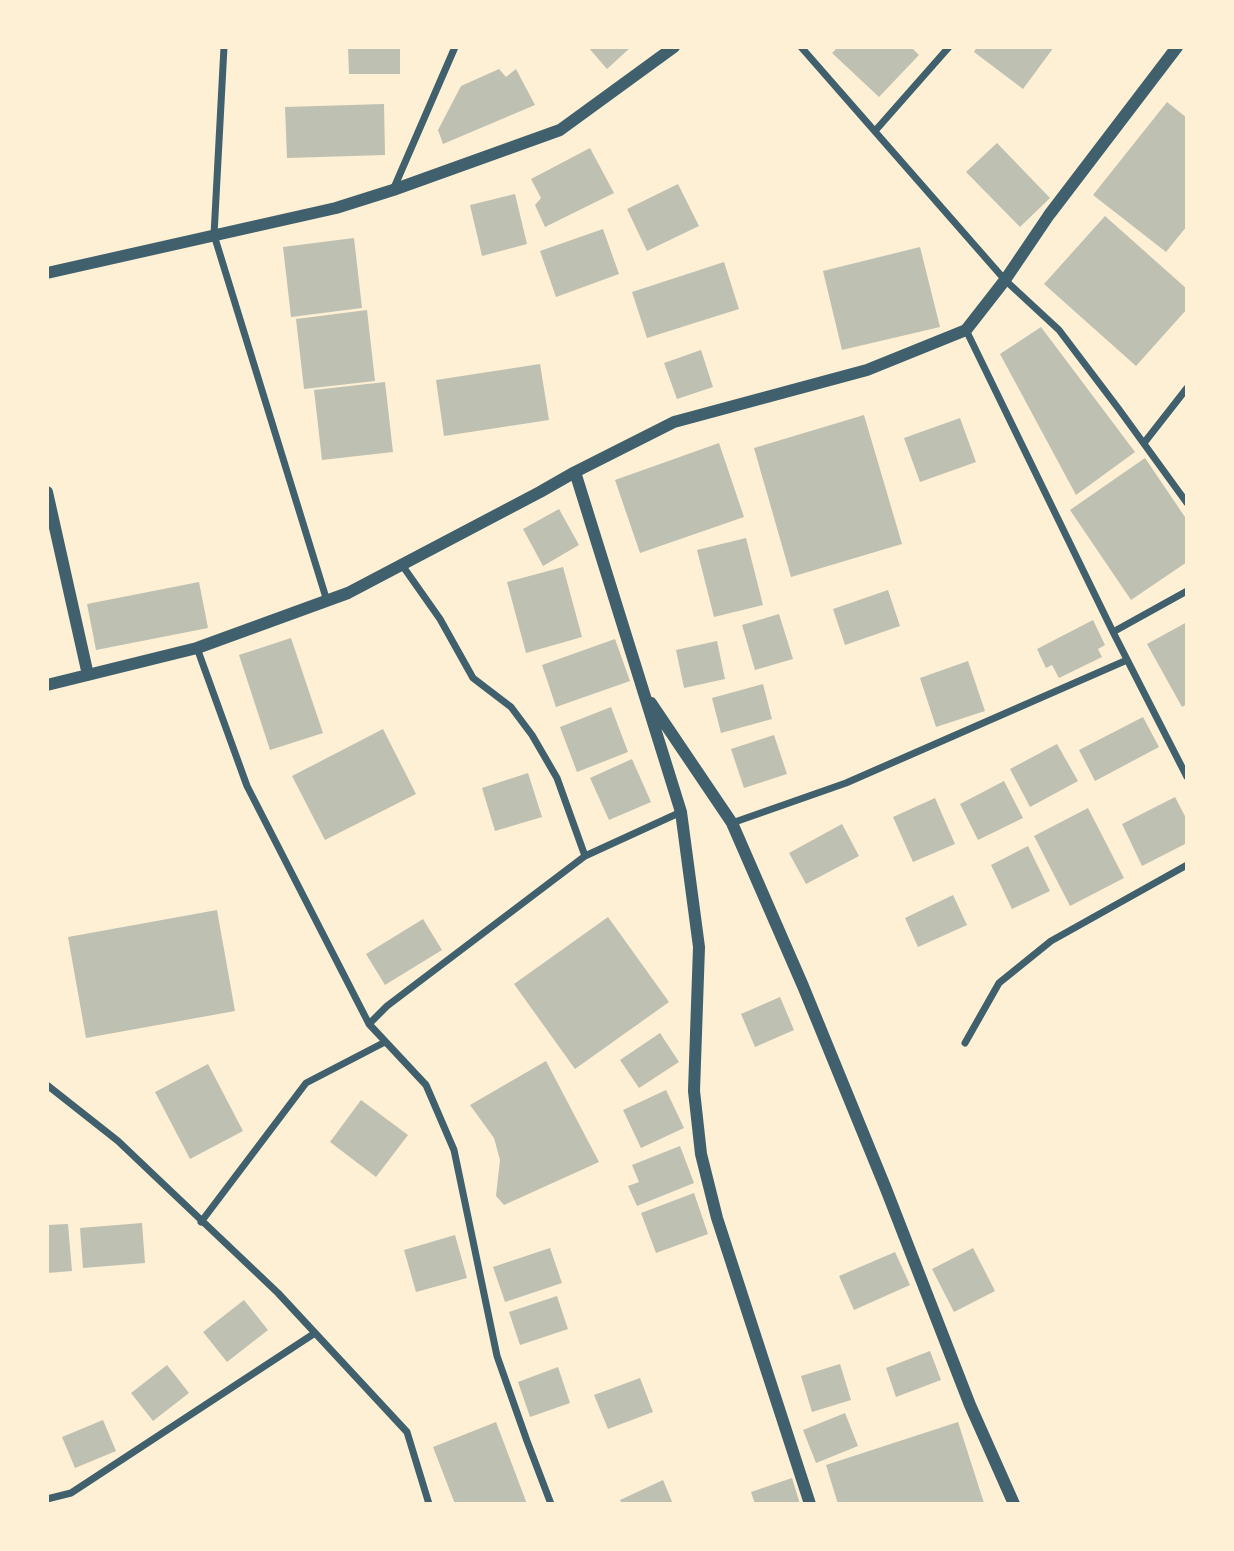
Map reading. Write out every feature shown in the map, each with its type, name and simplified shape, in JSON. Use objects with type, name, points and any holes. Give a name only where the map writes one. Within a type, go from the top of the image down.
[{"type":"street","points":[[224,47],[214,235],[327,601]]},
{"type":"street","points":[[393,190],[455,47]]},
{"type":"street","points":[[47,272],[336,208],[393,190],[560,130],[674,47]]},
{"type":"street","points":[[801,47],[1006,280],[1059,330],[1187,503]]},
{"type":"street","points":[[875,131],[948,47]]},
{"type":"street","points":[[47,685],[197,648],[348,593],[674,422],[867,370],[966,330],[1006,280],[1049,215],[1177,47]]},
{"type":"street","points":[[966,330],[1187,777]]},
{"type":"street","points":[[1144,443],[1187,388]]},
{"type":"street","points":[[575,472],[681,812],[699,947],[694,1091],[701,1154],[717,1218],[810,1504]]},
{"type":"street","points":[[47,492],[88,676]]},
{"type":"street","points":[[402,565],[440,619],[474,678],[511,707],[533,735],[557,778],[585,856]]},
{"type":"street","points":[[1113,632],[1187,591]]},
{"type":"street","points":[[197,648],[247,786],[369,1024],[426,1085],[454,1150],[497,1356],[551,1504]]},
{"type":"street","points":[[732,823],[846,783],[1127,660]]},
{"type":"street","points":[[644,693],[732,823],[808,999],[970,1405],[1014,1504]]},
{"type":"street","points":[[369,1024],[387,1006],[585,856],[681,812]]},
{"type":"street","points":[[965,1043],[999,983],[1051,941],[1187,865]]},
{"type":"street","points":[[201,1222],[306,1083],[385,1042]]},
{"type":"street","points":[[47,1084],[118,1142],[278,1293],[407,1432],[429,1504]]},
{"type":"street","points":[[47,1499],[71,1493],[315,1333]]},
{"type":"building","points":[[348,47],[400,47],[400,74],[349,74]]},
{"type":"building","points":[[588,47],[631,47],[607,69]]},
{"type":"building","points":[[838,47],[911,47],[919,55],[879,97],[832,53]]},
{"type":"building","points":[[977,47],[1054,47],[1023,89],[974,52]]},
{"type":"building","points":[[499,69],[506,77],[516,69],[535,105],[443,144],[438,130],[461,86]]},
{"type":"building","points":[[1167,102],[1187,118],[1187,226],[1166,252],[1093,195]]},
{"type":"building","points":[[384,104],[385,155],[287,158],[285,107]]},
{"type":"building","points":[[997,143],[1050,198],[1020,227],[966,172]]},
{"type":"building","points":[[590,148],[614,193],[545,227],[535,205],[541,198],[531,179]]},
{"type":"building","points":[[678,184],[699,226],[647,251],[627,209]]},
{"type":"building","points":[[515,194],[527,244],[482,256],[470,205]]},
{"type":"building","points":[[1105,216],[1187,289],[1187,309],[1136,366],[1044,284]]},
{"type":"building","points":[[603,229],[619,274],[556,297],[540,251]]},
{"type":"building","points":[[354,238],[362,308],[291,317],[283,247]]},
{"type":"building","points":[[920,247],[940,327],[842,350],[823,271]]},
{"type":"building","points":[[724,262],[739,309],[647,338],[632,292]]},
{"type":"building","points":[[367,310],[375,381],[304,389],[296,319]]},
{"type":"building","points":[[1041,327],[1135,452],[1076,495],[1000,354]]},
{"type":"building","points":[[701,350],[713,387],[677,399],[664,363]]},
{"type":"building","points":[[540,364],[549,420],[444,436],[436,380]]},
{"type":"building","points":[[385,382],[393,452],[322,460],[314,390]]},
{"type":"building","points":[[864,415],[902,544],[791,577],[754,448]]},
{"type":"building","points":[[960,418],[976,462],[920,482],[904,438]]},
{"type":"building","points":[[719,443],[744,517],[640,553],[615,480]]},
{"type":"building","points":[[1145,458],[1187,520],[1187,562],[1131,600],[1070,510]]},
{"type":"building","points":[[559,509],[579,545],[543,566],[523,529]]},
{"type":"building","points":[[746,538],[763,605],[714,617],[697,550]]},
{"type":"building","points":[[563,567],[582,637],[526,653],[507,582]]},
{"type":"building","points":[[199,582],[208,628],[96,650],[87,604]]},
{"type":"building","points":[[888,590],[900,626],[845,645],[833,609]]},
{"type":"building","points":[[779,614],[793,659],[755,670],[742,625]]},
{"type":"building","points":[[1093,620],[1105,645],[1098,649],[1102,657],[1059,678],[1052,665],[1046,668],[1037,649]]},
{"type":"building","points":[[1187,622],[1187,704],[1182,707],[1147,644]]},
{"type":"building","points":[[291,638],[323,733],[270,750],[239,655]]},
{"type":"building","points":[[615,639],[630,681],[556,707],[542,665]]},
{"type":"building","points":[[717,641],[725,679],[684,688],[676,650]]},
{"type":"building","points":[[968,661],[985,711],[936,727],[920,678]]},
{"type":"building","points":[[763,684],[772,719],[721,733],[712,698]]},
{"type":"building","points":[[611,707],[628,752],[577,772],[560,727]]},
{"type":"building","points":[[1143,717],[1159,747],[1095,781],[1079,750]]},
{"type":"building","points":[[383,729],[416,794],[325,840],[292,776]]},
{"type":"building","points":[[774,735],[787,774],[744,788],[731,749]]},
{"type":"building","points":[[1057,744],[1078,781],[1030,807],[1010,769]]},
{"type":"building","points":[[632,759],[651,802],[609,820],[590,778]]},
{"type":"building","points":[[528,773],[542,817],[495,831],[482,788]]},
{"type":"building","points":[[1004,781],[1023,818],[978,840],[960,804]]},
{"type":"building","points":[[1175,797],[1187,820],[1187,843],[1142,866],[1122,824]]},
{"type":"building","points":[[935,798],[955,844],[913,862],[893,817]]},
{"type":"building","points":[[1088,808],[1124,878],[1070,906],[1034,836]]},
{"type":"building","points":[[842,824],[859,856],[806,884],[789,853]]},
{"type":"building","points":[[1028,846],[1050,891],[1012,909],[991,865]]},
{"type":"building","points":[[953,895],[967,925],[918,947],[905,918]]},
{"type":"building","points":[[217,910],[235,1011],[86,1038],[68,937]]},
{"type":"building","points":[[608,917],[669,1002],[575,1069],[514,984]]},
{"type":"building","points":[[423,919],[442,950],[385,985],[366,954]]},
{"type":"building","points":[[780,997],[794,1030],[755,1047],[741,1014]]},
{"type":"building","points":[[660,1033],[679,1062],[639,1088],[620,1060]]},
{"type":"building","points":[[546,1061],[599,1162],[504,1205],[496,1196],[500,1160],[494,1138],[470,1105]]},
{"type":"building","points":[[208,1064],[243,1131],[190,1159],[155,1092]]},
{"type":"building","points":[[666,1090],[684,1128],[641,1148],[623,1110]]},
{"type":"building","points":[[361,1100],[408,1135],[376,1177],[330,1142]]},
{"type":"building","points":[[680,1146],[694,1183],[637,1206],[628,1186],[639,1182],[632,1165]]},
{"type":"building","points":[[694,1193],[708,1234],[656,1253],[641,1213]]},
{"type":"building","points":[[142,1223],[145,1263],[83,1268],[80,1228]]},
{"type":"building","points":[[68,1224],[72,1271],[47,1273],[47,1225]]},
{"type":"building","points":[[455,1235],[467,1278],[416,1292],[404,1250]]},
{"type":"building","points":[[550,1248],[562,1283],[505,1302],[493,1267]]},
{"type":"building","points":[[973,1248],[995,1291],[954,1312],[932,1269]]},
{"type":"building","points":[[895,1252],[910,1285],[854,1310],[839,1276]]},
{"type":"building","points":[[557,1296],[568,1329],[520,1345],[509,1312]]},
{"type":"building","points":[[244,1300],[268,1330],[227,1362],[203,1332]]},
{"type":"building","points":[[930,1351],[941,1380],[896,1397],[886,1368]]},
{"type":"building","points":[[840,1364],[851,1400],[812,1412],[801,1376]]},
{"type":"building","points":[[167,1365],[189,1393],[153,1421],[131,1393]]},
{"type":"building","points":[[558,1367],[570,1403],[530,1417],[518,1382]]},
{"type":"building","points":[[640,1378],[653,1412],[608,1429],[594,1395]]},
{"type":"building","points":[[845,1413],[858,1446],[816,1463],[803,1430]]},
{"type":"building","points":[[103,1420],[116,1451],[75,1468],[62,1437]]},
{"type":"building","points":[[496,1422],[527,1504],[455,1504],[433,1447]]},
{"type":"building","points":[[958,1422],[984,1503],[838,1504],[826,1465]]},
{"type":"building","points":[[792,1478],[800,1504],[755,1504],[751,1492]]},
{"type":"building","points":[[663,1480],[673,1504],[622,1504],[620,1500]]}]
